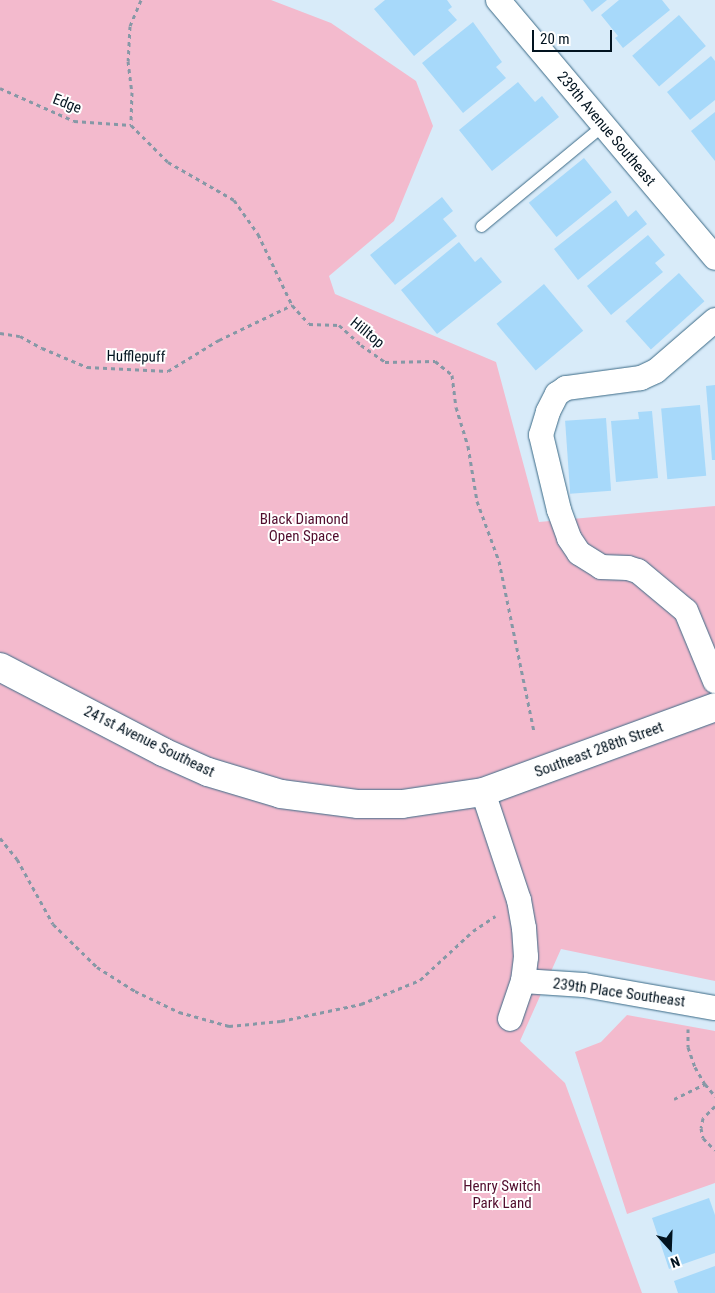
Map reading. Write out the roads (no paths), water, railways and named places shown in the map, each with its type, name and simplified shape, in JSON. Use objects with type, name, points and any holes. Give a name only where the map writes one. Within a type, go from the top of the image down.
[{"type":"street","name":"239th Avenue Southeast","points":[[498,0],[715,258]]},
{"type":"street","points":[[715,320],[656,371],[641,378],[566,388],[557,394],[540,435],[559,510],[569,538],[579,554],[601,568],[628,568],[638,571],[686,611],[715,681]]},
{"type":"street","name":"241st Avenue Southeast","points":[[0,667],[163,752],[208,772],[251,787],[308,799],[358,804],[402,804],[483,792]]},
{"type":"street","name":"Southeast 288th Street","points":[[483,792],[715,707]]},
{"type":"street","points":[[483,792],[519,900],[524,928],[526,957],[522,981],[510,1020]]},
{"type":"street","name":"239th Place Southeast","points":[[522,981],[584,985],[690,1002],[715,1008]]},
{"type":"lane","points":[[481,226],[603,125]]},
{"type":"park label","name":"Black Diamond Open Space","points":[[304,528]]},
{"type":"park label","name":"Henry Switch Park Land","points":[[502,1194]]}]
